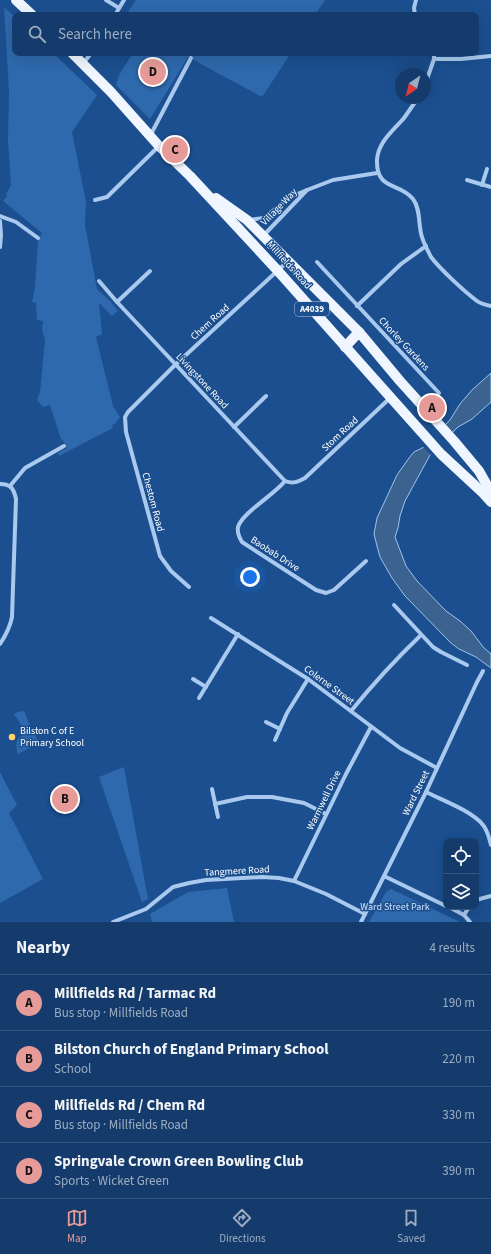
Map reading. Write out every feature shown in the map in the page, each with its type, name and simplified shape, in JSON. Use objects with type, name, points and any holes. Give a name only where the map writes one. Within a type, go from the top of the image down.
[{"type":"main road","points":[[16,0],[29,12]]},
{"type":"main road","name":"Millfields Road","points":[[75,56],[111,92],[159,146],[198,185],[278,271],[441,454],[488,488]]},
{"type":"main road","name":"Millfields Road","points":[[198,185],[247,220],[359,332],[400,381],[454,440],[479,471],[488,488]]},
{"type":"main road","points":[[345,347],[359,332]]},
{"type":"main road","name":"A4039","points":[[488,488],[491,502]]},
{"type":"street","points":[[106,0],[119,8]]},
{"type":"street","points":[[117,12],[124,0]]},
{"type":"street","points":[[415,12],[416,0]]},
{"type":"street","points":[[83,64],[89,56]]},
{"type":"street","points":[[431,68],[434,59],[461,59],[491,56]]},
{"type":"street","points":[[150,136],[190,58]]},
{"type":"street","points":[[414,104],[381,143],[377,159],[378,172],[384,182],[402,191],[413,199],[417,208],[422,237],[432,257],[450,278],[477,301],[491,306]]},
{"type":"street","points":[[95,200],[106,197],[159,146]]},
{"type":"street","points":[[482,185],[487,169]]},
{"type":"street","name":"Village Way","points":[[247,220],[264,218],[290,196],[333,180],[376,174],[378,172]]},
{"type":"street","points":[[467,180],[491,187]]},
{"type":"street","name":"Village Way","points":[[262,236],[307,190]]},
{"type":"street","points":[[0,216],[16,222],[38,238]]},
{"type":"street","points":[[0,221],[0,247]]},
{"type":"street","points":[[358,306],[401,264],[426,246]]},
{"type":"street","name":"Chem Road","points":[[128,412],[175,365],[288,262]]},
{"type":"street","name":"Chorley Gardens","points":[[317,262],[439,393]]},
{"type":"street","points":[[117,302],[150,271]]},
{"type":"street","name":"Livingstone Road","points":[[99,281],[175,365],[285,481]]},
{"type":"street","points":[[234,427],[266,396]]},
{"type":"street","name":"Stom Road","points":[[285,481],[293,483],[305,478],[390,398]]},
{"type":"street","name":"Chestom Road","points":[[128,412],[125,417],[126,432],[160,556],[171,571],[189,587]]},
{"type":"street","points":[[10,486],[25,468],[64,446]]},
{"type":"street","name":"Baobab Drive","points":[[285,481],[240,523],[238,533],[242,542],[316,590],[326,593],[334,590],[366,561]]},
{"type":"street","points":[[0,484],[10,486],[14,490],[16,499],[12,617],[10,625],[0,644]]},
{"type":"street","points":[[394,605],[433,647],[467,665]]},
{"type":"street","name":"Colerne Street","points":[[211,618],[308,679],[400,748],[437,768]]},
{"type":"street","points":[[199,698],[238,634]]},
{"type":"street","points":[[351,711],[393,662],[421,635]]},
{"type":"street","name":"Ward Street","points":[[361,922],[426,792],[472,691],[483,671]]},
{"type":"street","points":[[193,679],[206,687]]},
{"type":"street","points":[[275,740],[294,700],[308,679]]},
{"type":"street","points":[[266,722],[280,729]]},
{"type":"street","name":"Warmwell Drive","points":[[294,880],[363,739],[371,727]]},
{"type":"street","points":[[212,789],[218,817]]},
{"type":"street","points":[[426,792],[466,811],[476,818],[489,829],[491,845]]},
{"type":"street","points":[[215,804],[247,798],[272,797],[304,803],[326,814]]},
{"type":"street","points":[[384,876],[443,904]]},
{"type":"street","name":"Tangmere Road","points":[[113,922],[146,909],[173,887],[206,880],[262,877],[294,880],[365,914]]},
{"type":"street","points":[[479,899],[491,896]]},
{"type":"street","points":[[455,910],[464,915],[470,922]]},
{"type":"street","points":[[464,915],[467,910]]},
{"type":"green space","points":[[136,0],[325,0],[317,12],[128,12]]},
{"type":"green space","points":[[4,7],[12,14],[12,56],[56,56],[97,95],[72,132],[86,202],[85,225],[97,289],[118,311],[112,316],[99,303],[102,334],[96,337],[113,406],[120,417],[116,423],[112,425],[113,428],[59,456],[58,453],[67,448],[61,439],[50,405],[43,407],[37,400],[40,392],[45,340],[42,329],[43,321],[37,320],[36,303],[32,302],[35,288],[38,241],[42,233],[3,201],[7,196],[6,194],[11,185],[8,141],[9,91]]},
{"type":"green space","points":[[131,56],[289,56],[262,97],[188,57],[150,119],[116,85],[119,75]]},
{"type":"green space","points":[[24,711],[30,725],[23,728],[14,714]]},
{"type":"green space","points":[[33,730],[39,743],[18,754],[16,744],[17,741],[21,736]]},
{"type":"green space","points":[[124,767],[148,899],[142,902],[99,777]]},
{"type":"green space","points":[[0,772],[17,805],[9,813],[43,879],[0,903]]},
{"type":"green space","points":[[227,888],[234,922],[152,922],[150,914],[188,892]]},
{"type":"green space","name":"Ward Street Park","points":[[391,889],[460,922],[369,922],[386,892]]},
{"type":"shaded area","points":[[491,373],[491,402],[472,419],[458,427],[430,455],[405,501],[395,537],[406,566],[417,581],[446,611],[471,631],[484,648],[491,654],[491,668],[476,657],[459,649],[451,643],[405,596],[392,578],[380,557],[374,534],[377,518],[397,475],[409,458],[414,452],[424,447],[450,420],[460,404],[472,390]]},
{"type":"pier","points":[[445,423],[454,434],[432,456],[422,446]]},
{"type":"place","name":"Springvale Crown Green Bowling Club","points":[[153,72]]},
{"type":"place","name":"Millfields Rd / Chem Rd","points":[[175,150]]},
{"type":"place","name":"Millfields Rd / Tarmac Rd","points":[[432,408]]},
{"type":"place","name":"Bilston C of E Primary School","points":[[12,737]]},
{"type":"place","name":"Bilston Church of England Primary School","points":[[65,799]]}]
